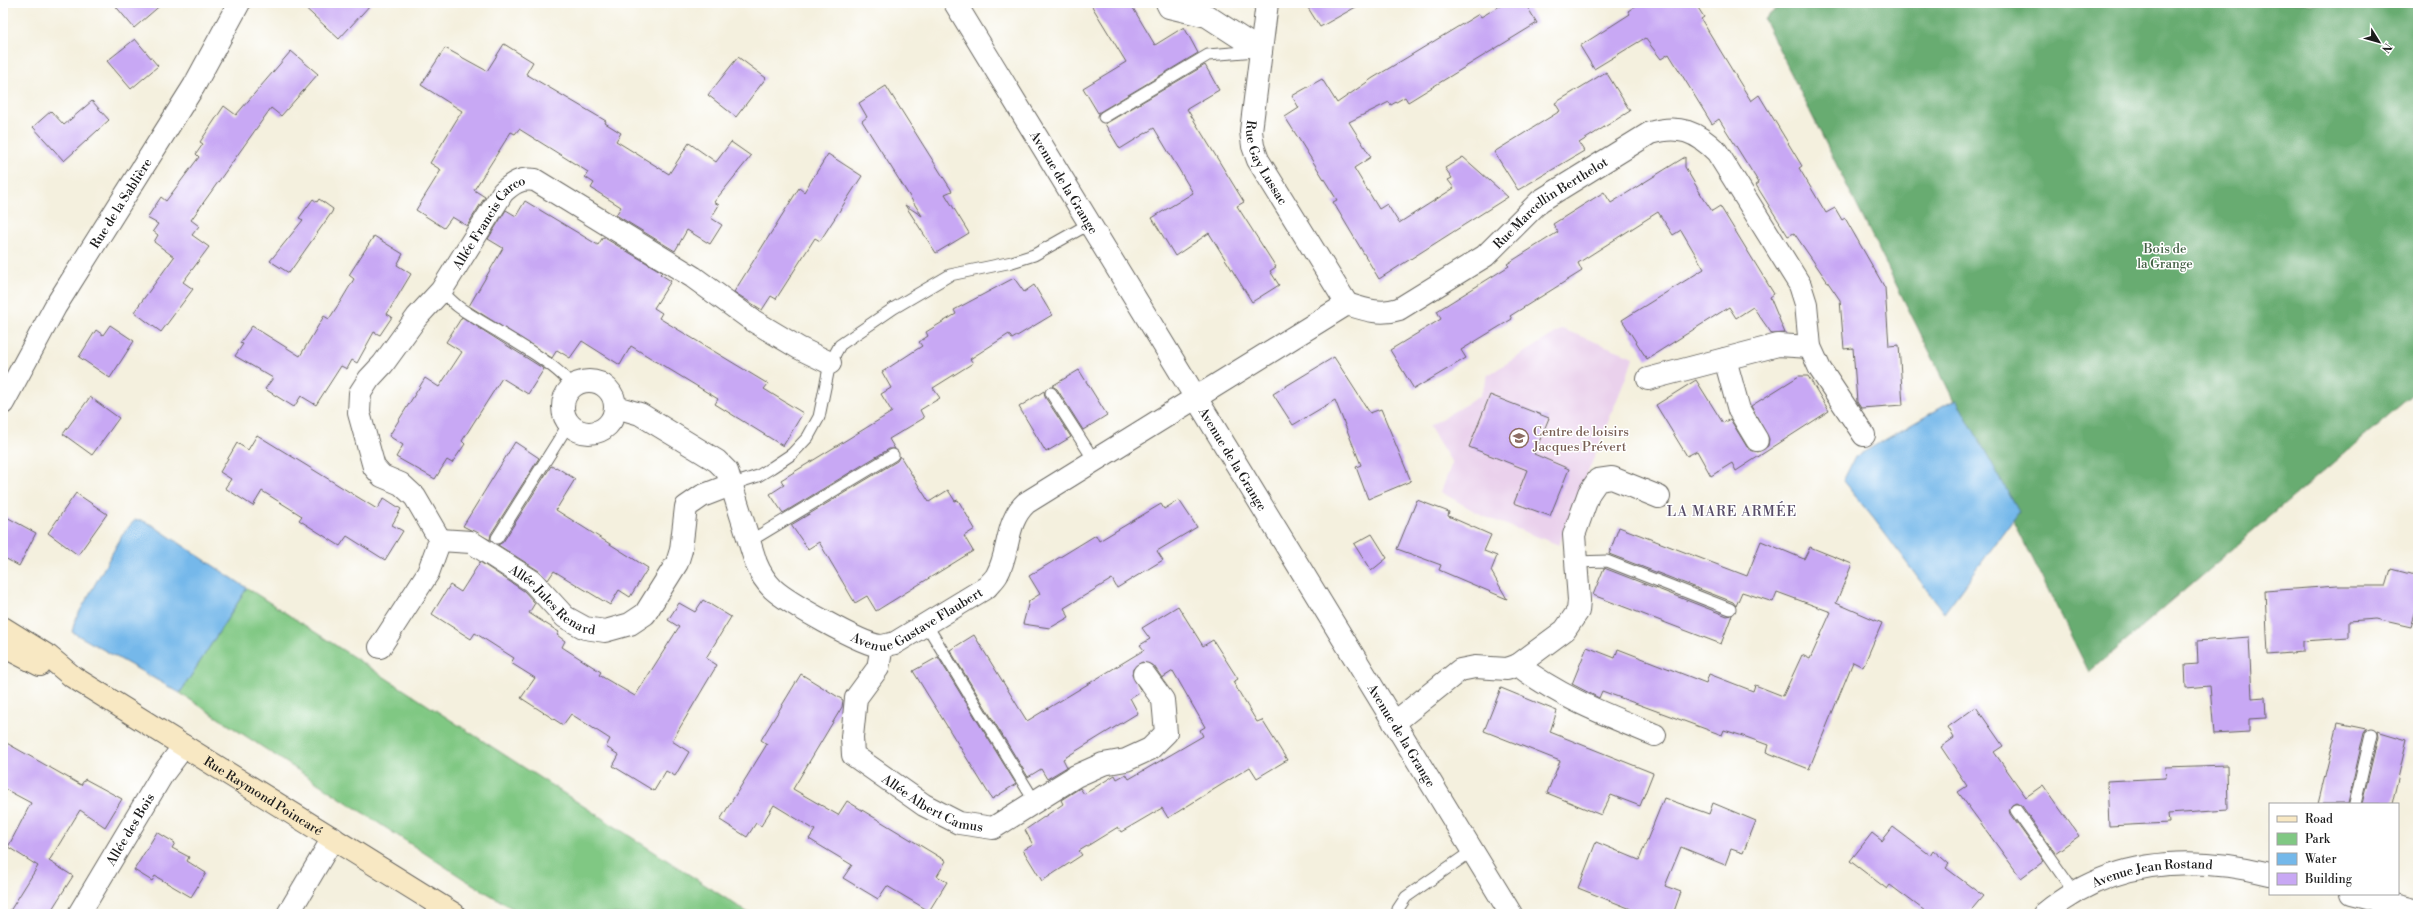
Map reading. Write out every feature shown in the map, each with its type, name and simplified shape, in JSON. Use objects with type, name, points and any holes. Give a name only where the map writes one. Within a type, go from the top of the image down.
[{"type":"main road","name":"Rue Raymond Poincaré","points":[[3,628],[48,656],[73,677],[454,914]]},
{"type":"main road","name":"Rue Raymond Poincaré","points":[[3,646],[40,665],[73,677]]},
{"type":"street","name":"Rue de la Sablière","points":[[3,403],[55,307],[194,86],[239,3]]},
{"type":"street","name":"Avenue de la Grange","points":[[955,3],[1194,398],[1511,914]]},
{"type":"street","points":[[1167,3],[1169,7],[1207,16],[1261,51]]},
{"type":"street","name":"Rue Gay Lussac","points":[[1267,3],[1251,131],[1253,146],[1258,160],[1347,304]]},
{"type":"street","name":"Rue Marcellin Berthelot","points":[[1347,304],[1370,311],[1387,313],[1400,309],[1485,256],[1540,201],[1650,133],[1663,129],[1693,132],[1704,139],[1717,152],[1800,285],[1806,304],[1810,347],[1820,369],[1864,435]]},
{"type":"street","name":"Allée Francis Carco","points":[[440,540],[415,497],[401,484],[382,476],[374,467],[359,412],[360,393],[368,378],[400,343],[417,316],[441,291],[503,192],[519,180],[534,180],[693,277],[752,320],[799,348],[830,362]]},
{"type":"street","points":[[1194,398],[1347,304]]},
{"type":"street","points":[[1648,379],[1778,346],[1810,347]]},
{"type":"street","points":[[1725,359],[1739,410],[1757,440]]},
{"type":"street","points":[[596,381],[610,391],[616,407],[611,423],[598,433],[582,434],[568,425],[562,409],[566,393],[572,387],[579,382],[596,381]]},
{"type":"street","name":"Avenue Gustave Flaubert","points":[[616,407],[640,414],[717,461],[727,471],[733,484],[762,575],[773,590],[830,625],[867,643],[882,646],[895,643],[987,587],[997,576],[1012,523],[1018,510],[1026,503],[1194,398]]},
{"type":"street","points":[[1394,723],[1460,670],[1475,667],[1507,668],[1518,665],[1565,630],[1573,621],[1578,611],[1579,600],[1574,534],[1589,493],[1598,480],[1612,478],[1659,497]]},
{"type":"street","name":"Allée Jules Renard","points":[[440,540],[471,542],[532,581],[566,617],[585,628],[605,631],[630,624],[645,614],[677,563],[681,550],[686,507],[702,496],[733,484]]},
{"type":"street","points":[[380,648],[428,572],[440,540]]},
{"type":"street","name":"Allée Albert Camus","points":[[882,646],[878,668],[856,698],[852,737],[853,755],[924,804],[959,823],[993,828],[1076,776],[1096,767],[1126,760],[1150,749],[1166,733],[1163,700],[1144,674]]},
{"type":"street","points":[[1518,665],[1538,680],[1571,699],[1655,735]]},
{"type":"street","name":"Allée des Bois","points":[[79,914],[162,775],[184,746]]},
{"type":"street","points":[[288,914],[333,838]]},
{"type":"street","name":"Avenue Jean Rostand","points":[[2044,914],[2074,892],[2106,876],[2149,866],[2196,861],[2244,867],[2269,874]]},
{"type":"street","points":[[2356,895],[2418,911]]},
{"type":"lane","points":[[1104,117],[1208,55],[1261,51]]},
{"type":"lane","points":[[733,484],[758,476],[771,468],[792,454],[808,437],[819,417],[830,362],[840,345],[894,308],[950,275],[1012,262],[1034,255],[1089,224]]},
{"type":"lane","points":[[441,291],[459,307],[547,363],[568,379],[572,387]]},
{"type":"lane","points":[[1050,393],[1094,460]]},
{"type":"lane","points":[[497,538],[568,425]]},
{"type":"lane","points":[[750,541],[893,455]]},
{"type":"lane","points":[[1576,562],[1607,561],[1730,609]]},
{"type":"lane","points":[[926,624],[1035,802]]},
{"type":"lane","points":[[2355,803],[2371,736]]},
{"type":"lane","points":[[2016,810],[2074,892]]},
{"type":"lane","points":[[1398,914],[1406,896],[1472,851]]},
{"type":"shaded area","name":"Centre de loisirs Jacques Prévert","points":[[1562,329],[1634,357],[1559,545],[1483,516],[1441,492],[1452,463],[1429,426],[1480,396],[1488,375]]},
{"type":"green space","name":"Bois de la Grange","points":[[1784,3],[2418,3],[2418,390],[2089,672],[1764,19]]},
{"type":"green space","points":[[247,588],[750,914],[522,914],[464,879],[180,693]]},
{"type":"water","points":[[1956,399],[2019,512],[1944,613],[1874,519],[1843,481],[1855,457]]},
{"type":"water","points":[[135,520],[141,520],[152,525],[247,588],[180,693],[72,632],[75,620],[124,532]]},
{"type":"building","points":[[113,3],[163,3],[134,28]]},
{"type":"building","points":[[300,3],[372,3],[339,39]]},
{"type":"building","points":[[1090,3],[1130,3],[1155,45],[1184,27],[1198,53],[1098,113],[1083,88],[1126,62]]},
{"type":"building","points":[[1305,3],[1363,3],[1320,27]]},
{"type":"building","points":[[1505,3],[1525,3],[1537,23],[1408,102],[1405,97],[1391,105],[1389,102],[1349,122],[1371,157],[1354,168],[1379,209],[1387,204],[1399,223],[1454,188],[1448,180],[1452,178],[1445,168],[1463,157],[1508,197],[1379,279],[1333,202],[1337,200],[1285,117],[1299,108],[1292,96],[1322,79],[1337,103],[1373,78],[1479,14],[1481,17]]},
{"type":"building","points":[[1640,3],[1695,3],[1704,17],[1701,19],[1751,101],[1759,95],[1802,166],[1799,168],[1826,213],[1835,208],[1842,220],[1845,218],[1885,288],[1889,346],[1899,345],[1903,405],[1861,408],[1857,402],[1853,348],[1844,349],[1840,300],[1794,233],[1788,236],[1756,185],[1759,183],[1719,119],[1712,124],[1669,54],[1661,59],[1645,38],[1594,69],[1580,46],[1630,14],[1628,11]]},
{"type":"building","points":[[135,39],[158,66],[131,89],[107,61]]},
{"type":"building","points":[[504,44],[533,62],[526,74],[606,121],[605,123],[621,133],[616,141],[669,174],[689,143],[716,162],[731,142],[751,156],[714,202],[719,205],[711,218],[722,225],[710,244],[687,230],[675,251],[616,215],[621,207],[591,188],[594,183],[585,177],[588,172],[519,129],[515,134],[511,132],[474,190],[485,197],[467,226],[452,217],[444,228],[416,210],[441,170],[430,163],[462,111],[421,85],[445,48],[487,71]]},
{"type":"building","points":[[291,51],[318,74],[281,116],[271,108],[191,220],[199,226],[192,235],[209,247],[183,282],[193,289],[161,332],[134,312],[174,257],[154,242],[158,235],[153,231],[158,224],[147,218],[161,197],[166,201],[199,157],[196,154],[203,144],[200,142],[224,106],[236,115]]},
{"type":"building","points":[[738,57],[766,78],[736,117],[708,95]]},
{"type":"building","points":[[1205,65],[1219,90],[1187,109],[1244,202],[1237,206],[1276,267],[1270,271],[1279,285],[1252,302],[1209,233],[1175,256],[1152,218],[1193,193],[1154,128],[1120,149],[1105,124]]},
{"type":"building","points":[[1606,72],[1630,111],[1579,143],[1584,151],[1518,190],[1494,152],[1560,111],[1555,103]]},
{"type":"building","points":[[886,86],[952,191],[945,194],[969,233],[936,253],[905,205],[922,216],[862,121],[867,117],[859,103]]},
{"type":"building","points":[[92,101],[109,120],[64,161],[33,127],[51,111],[64,125]]},
{"type":"building","points":[[828,154],[862,176],[820,241],[815,238],[776,299],[771,296],[762,310],[734,292],[799,188],[804,192]]},
{"type":"building","points":[[1685,157],[1685,167],[1702,196],[1712,211],[1720,206],[1774,294],[1770,297],[1785,333],[1772,334],[1753,307],[1736,318],[1729,307],[1647,359],[1622,320],[1704,269],[1681,230],[1673,235],[1658,212],[1578,263],[1582,271],[1510,316],[1512,319],[1461,350],[1466,358],[1414,389],[1390,350],[1441,319],[1437,311],[1509,266],[1507,264],[1558,232],[1553,224],[1604,192],[1611,203]]},
{"type":"building","points":[[313,199],[317,202],[319,199],[333,209],[289,273],[270,261],[303,220],[299,218]]},
{"type":"building","points":[[525,201],[598,245],[603,237],[662,272],[660,274],[671,281],[654,308],[662,313],[659,318],[768,384],[764,389],[803,413],[783,446],[715,404],[718,399],[631,346],[620,365],[582,341],[570,358],[557,350],[552,358],[469,306],[503,248],[488,239],[506,210],[516,216]]},
{"type":"building","points":[[374,236],[403,254],[397,265],[411,274],[387,314],[392,317],[380,335],[374,332],[357,363],[352,360],[347,369],[341,366],[316,405],[301,396],[294,407],[265,389],[273,378],[235,356],[243,344],[240,343],[252,326],[300,356],[324,316],[329,319],[342,299],[354,279],[349,275]]},
{"type":"building","points":[[1014,278],[1024,292],[1034,285],[1052,315],[1012,339],[1009,334],[970,359],[973,363],[933,388],[940,398],[920,410],[924,418],[889,439],[895,449],[889,449],[783,513],[770,494],[784,485],[781,480],[892,412],[881,394],[891,388],[882,372],[922,346],[919,342],[928,336],[926,332],[956,314],[954,310]]},
{"type":"building","points":[[462,317],[544,369],[528,394],[502,378],[462,441],[465,444],[452,463],[447,460],[435,479],[396,457],[403,445],[389,436],[425,378],[439,387],[462,352],[446,342]]},
{"type":"building","points":[[110,325],[134,341],[110,378],[79,357],[96,330],[103,335]]},
{"type":"building","points":[[1334,357],[1370,413],[1381,409],[1411,481],[1368,499],[1356,467],[1361,465],[1335,400],[1293,425],[1273,394]]},
{"type":"building","points":[[1079,370],[1107,415],[1083,430],[1057,389],[1052,386]]},
{"type":"building","points":[[1799,376],[1808,376],[1829,411],[1736,471],[1732,463],[1711,476],[1697,451],[1687,456],[1656,405],[1696,380],[1723,423],[1730,419],[1747,447],[1758,452],[1768,446],[1769,439],[1751,406]]},
{"type":"building","points":[[1044,391],[1045,397],[1071,437],[1046,452],[1019,407]]},
{"type":"building","points":[[1490,395],[1549,418],[1534,454],[1569,469],[1550,516],[1514,503],[1527,470],[1469,447]]},
{"type":"building","points":[[90,397],[119,418],[92,455],[63,434]]},
{"type":"building","points":[[257,435],[377,509],[384,498],[401,509],[392,525],[403,531],[385,560],[347,536],[340,546],[299,520],[302,516],[262,491],[253,506],[225,488],[231,479],[220,472],[237,443],[248,450]]},
{"type":"building","points":[[515,442],[539,458],[491,534],[490,540],[463,526]]},
{"type":"building","points":[[900,456],[929,502],[948,490],[955,501],[958,500],[975,529],[964,536],[973,551],[876,611],[867,596],[855,603],[819,542],[808,549],[791,525],[897,461]]},
{"type":"building","points":[[551,466],[556,467],[575,479],[556,510],[648,568],[630,597],[619,590],[610,605],[554,571],[548,580],[539,571],[498,545],[503,542]]},
{"type":"building","points":[[76,493],[107,514],[78,555],[48,533]]},
{"type":"building","points":[[1179,500],[1197,527],[1157,551],[1163,560],[1117,588],[1112,579],[1064,608],[1069,617],[1050,628],[1023,624],[1029,601],[1040,594],[1029,576],[1096,535],[1099,541],[1161,504],[1164,509]]},
{"type":"building","points":[[1417,500],[1449,512],[1448,516],[1491,535],[1484,551],[1497,556],[1491,571],[1507,599],[1439,570],[1441,565],[1397,549]]},
{"type":"building","points":[[3,515],[36,533],[19,566],[3,557]]},
{"type":"building","points":[[1619,527],[1747,576],[1761,541],[1804,559],[1810,547],[1852,564],[1836,603],[1882,623],[1863,667],[1853,662],[1809,769],[1766,752],[1768,745],[1746,737],[1724,730],[1722,735],[1602,691],[1599,698],[1572,684],[1587,647],[1615,658],[1618,649],[1706,683],[1709,674],[1753,691],[1755,685],[1783,696],[1802,655],[1810,659],[1831,612],[1777,592],[1773,602],[1742,592],[1736,606],[1733,602],[1609,554]]},
{"type":"building","points":[[1372,534],[1387,558],[1371,571],[1354,544]]},
{"type":"building","points":[[480,562],[524,591],[535,603],[529,613],[559,632],[557,635],[565,641],[562,647],[601,672],[599,675],[635,696],[679,627],[668,620],[679,603],[695,612],[703,600],[731,617],[706,658],[717,665],[672,741],[689,752],[675,776],[666,771],[654,791],[613,766],[619,755],[606,747],[610,739],[571,714],[563,725],[521,698],[535,678],[511,663],[514,658],[475,633],[471,639],[432,614],[450,585],[461,592]]},
{"type":"building","points":[[1604,568],[1727,616],[1732,615],[1721,644],[1593,595]]},
{"type":"building","points":[[2391,569],[2418,576],[2418,605],[2411,627],[2376,619],[2349,621],[2349,638],[2303,641],[2303,652],[2268,655],[2265,591],[2337,586],[2386,586]]},
{"type":"building","points":[[1178,606],[1203,646],[1213,640],[1238,679],[1233,682],[1257,722],[1262,720],[1287,760],[1257,778],[1250,767],[1168,818],[1162,808],[1121,832],[1118,827],[1079,851],[1082,855],[1042,881],[1023,850],[1033,845],[1025,830],[1063,804],[1061,800],[1080,788],[1084,794],[1115,775],[1117,779],[1126,774],[1129,779],[1203,736],[1200,730],[1205,727],[1173,671],[1162,678],[1154,666],[1142,662],[1133,669],[1132,675],[1141,691],[1130,698],[1138,713],[1063,759],[1067,767],[1047,779],[1041,769],[1028,777],[950,650],[974,635],[1027,721],[1144,650],[1140,645],[1150,639],[1142,628]]},
{"type":"building","points":[[2249,637],[2252,698],[2265,697],[2266,718],[2249,719],[2249,732],[2214,734],[2210,686],[2186,688],[2185,665],[2198,664],[2197,641]]},
{"type":"building","points":[[938,657],[1016,784],[992,799],[913,671]]},
{"type":"building","points":[[801,674],[843,700],[842,707],[793,789],[838,815],[847,801],[946,861],[937,876],[947,882],[929,911],[887,886],[878,899],[843,878],[852,865],[809,839],[815,830],[774,805],[761,826],[756,823],[747,837],[720,820],[767,744],[761,740]]},
{"type":"building","points":[[1501,688],[1557,711],[1550,732],[1653,773],[1640,806],[1611,795],[1601,815],[1547,793],[1560,761],[1484,731]]},
{"type":"building","points":[[1976,707],[2003,746],[1994,752],[2026,797],[2043,785],[2079,836],[2055,853],[2022,806],[2016,803],[2012,805],[2009,810],[2010,814],[2044,861],[2021,878],[1958,792],[1967,786],[1941,747],[1954,738],[1948,727]]},
{"type":"building","points":[[2338,723],[2367,729],[2364,733],[2348,803],[2318,803]]},
{"type":"building","points":[[2377,731],[2407,740],[2392,803],[2362,803],[2378,737]]},
{"type":"building","points":[[3,741],[81,785],[85,779],[122,799],[105,827],[80,810],[49,861],[73,876],[49,914],[8,914],[38,866],[8,847],[31,803],[3,788]]},
{"type":"building","points":[[2227,765],[2228,810],[2168,814],[2169,823],[2109,826],[2107,781],[2166,778],[2165,767]]},
{"type":"building","points":[[1664,798],[1709,814],[1713,803],[1756,821],[1743,853],[1731,849],[1725,865],[1681,847],[1665,886],[1681,892],[1673,914],[1629,914],[1631,909],[1578,888],[1596,842],[1639,860]]},
{"type":"building","points":[[1893,827],[1930,855],[1933,850],[1949,864],[1946,868],[1983,896],[1968,914],[1929,914],[1890,885],[1887,889],[1850,861],[1872,833],[1882,841]]},
{"type":"building","points":[[157,832],[175,843],[172,848],[189,857],[187,861],[206,873],[191,897],[155,876],[152,881],[134,870]]},
{"type":"place","name":"Centre de loisirs Jacques Prévert","points":[[1519,438]]},
{"type":"district","name":"LA MARE ARMÉE","points":[[1732,511]]}]
